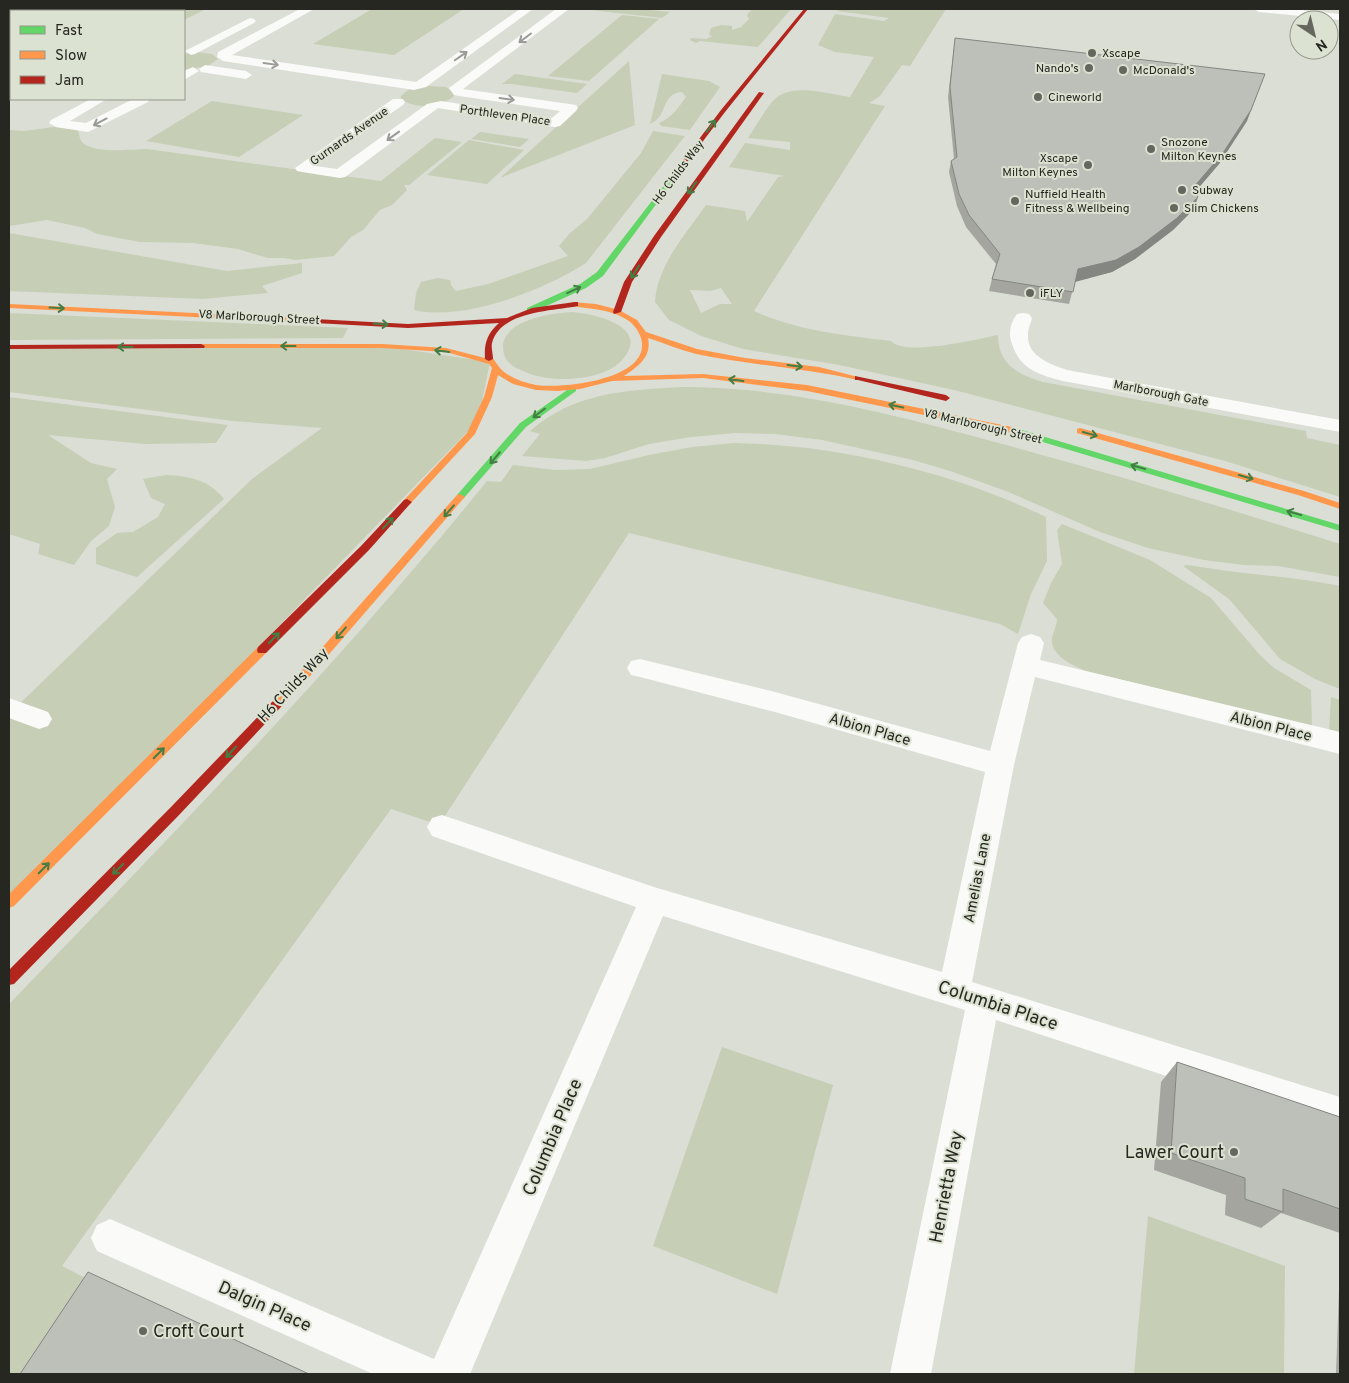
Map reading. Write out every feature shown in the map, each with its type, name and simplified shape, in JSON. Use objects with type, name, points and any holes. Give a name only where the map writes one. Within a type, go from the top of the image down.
[{"type":"street","points":[[191,72],[219,64],[223,56],[308,9]]},
{"type":"street","points":[[527,9],[417,85],[399,91],[392,99],[412,107],[437,106],[456,99],[457,90],[564,9]]},
{"type":"street","name":"H6 Childs Way","points":[[530,310],[583,286],[600,274],[723,111],[806,9]]},
{"type":"street","points":[[1259,9],[1340,17]]},
{"type":"street","points":[[1302,9],[1340,13]]},
{"type":"street","points":[[186,52],[264,13]]},
{"type":"street","points":[[186,52],[210,51],[223,56],[417,85],[440,84],[457,90]]},
{"type":"street","points":[[191,72],[262,78]]},
{"type":"street","name":"H6 Childs Way","points":[[617,312],[628,282],[658,236],[769,83]]},
{"type":"street","name":"Porthleven Place","points":[[437,106],[555,123],[571,108],[457,90]]},
{"type":"street","name":"Gurnards Avenue","points":[[392,99],[302,168],[340,174],[437,106]]},
{"type":"street","points":[[98,100],[56,123],[88,128],[141,100]]},
{"type":"street","points":[[9,902],[365,548],[471,434],[488,397],[493,365],[486,347],[493,332],[508,320],[530,310],[552,305],[575,304],[597,306],[617,312],[635,322],[645,334],[646,350],[636,366],[615,379],[573,389]]},
{"type":"street","name":"V8 Marlborough Street","points":[[9,306],[408,326],[508,320]]},
{"type":"street","name":"Marlborough Gate","points":[[1023,318],[1018,335],[1025,356],[1041,367],[1056,372],[1340,426]]},
{"type":"street","name":"V8 Marlborough Street","points":[[645,334],[695,351],[745,360],[819,369],[962,402]]},
{"type":"street","name":"V8 Marlborough Street","points":[[9,347],[382,346],[446,350],[493,365],[509,378],[527,385],[549,389],[573,389]]},
{"type":"street","name":"V8 Marlborough Street","points":[[615,379],[703,376],[807,388],[1005,429],[1340,528]]},
{"type":"street","name":"H6 Childs Way","points":[[9,979],[176,810],[308,671],[523,425],[573,389]]},
{"type":"street","name":"V8 Marlborough Street","points":[[1065,427],[1340,506]]},
{"type":"street","name":"Albion Place","points":[[640,668],[775,702],[1000,765],[1029,655],[1340,743]]},
{"type":"street","points":[[9,708],[39,719]]},
{"type":"street","name":"Amelias Lane","points":[[968,996],[1000,765]]},
{"type":"street","name":"Columbia Place","points":[[442,828],[654,900],[968,996],[1340,1115]]},
{"type":"street","name":"Columbia Place","points":[[449,1374],[654,900]]},
{"type":"street","name":"Henrietta Way","points":[[910,1374],[968,996]]},
{"type":"street","name":"Dalgin Place","points":[[110,1238],[420,1374]]},
{"type":"green space","points":[[206,9],[185,20],[185,10],[110,10]]},
{"type":"green space","points":[[372,9],[464,9],[394,55],[313,44]]},
{"type":"green space","points":[[592,9],[642,9],[670,12],[662,18]]},
{"type":"green space","points":[[752,9],[791,9],[758,47],[700,41],[696,43],[690,40],[691,38],[706,39],[712,36],[709,35],[711,28],[721,25],[732,26],[732,30],[741,27],[749,19],[747,15]]},
{"type":"green space","points":[[838,9],[946,9],[910,66],[902,65],[880,96],[869,103],[885,106],[754,311],[803,328],[891,341],[899,346],[942,346],[998,335],[1002,354],[1011,367],[1025,376],[1043,382],[1306,431],[1307,438],[1340,445],[1340,497],[1225,461],[954,390],[839,365],[743,349],[701,336],[669,320],[655,302],[661,275],[674,250],[706,205],[745,211],[747,222],[778,177],[785,176],[729,167],[745,143],[790,150],[790,142],[748,138],[772,102],[789,92],[799,90],[850,97],[874,57],[835,52],[818,45],[835,14],[884,21],[889,18],[837,11]],"holes":[[[721,288],[732,304],[720,304],[701,313],[690,290],[710,291]]]},
{"type":"green space","points":[[622,15],[659,19],[589,81],[548,76]]},
{"type":"green space","points":[[197,52],[212,54],[218,59],[208,66],[185,70],[185,54]]},
{"type":"green space","points":[[629,61],[635,125],[500,178]]},
{"type":"green space","points":[[515,74],[587,84],[577,93],[502,84]]},
{"type":"green space","points":[[662,74],[709,81],[720,87],[690,130],[661,126],[659,123],[671,115],[686,97],[682,92],[670,97],[660,116],[650,124]]},
{"type":"green space","points":[[429,86],[446,87],[454,93],[454,96],[442,103],[428,106],[413,105],[401,99],[401,96],[409,89]]},
{"type":"green space","points":[[212,101],[303,115],[239,157],[146,141]]},
{"type":"green space","points":[[54,127],[78,130],[84,144],[98,149],[147,149],[381,181],[435,138],[462,142],[409,185],[404,185],[407,190],[392,205],[380,210],[363,230],[351,237],[334,256],[295,260],[268,258],[238,249],[193,243],[140,242],[97,234],[85,228],[47,220],[9,226],[9,130],[24,131]]},
{"type":"green space","points":[[653,131],[685,136],[586,263],[526,293],[479,308],[434,313],[414,310],[416,293],[421,282],[438,278],[450,280],[451,285],[456,291],[488,284],[568,256],[559,246],[570,233],[587,219],[641,153]]},
{"type":"green space","points":[[480,132],[529,139],[520,147],[471,139]]},
{"type":"green space","points":[[469,140],[524,150],[487,184],[427,175]]},
{"type":"green space","points":[[9,233],[227,271],[302,263],[302,273],[262,286],[268,293],[203,299],[9,291]]},
{"type":"green space","points":[[573,312],[605,319],[625,330],[630,338],[630,348],[623,359],[614,367],[603,372],[590,376],[561,379],[534,375],[511,365],[507,360],[504,354],[503,343],[516,326],[551,314]]},
{"type":"green space","points":[[9,313],[348,328],[343,338],[9,340]]},
{"type":"green space","points":[[382,346],[490,362],[478,421],[9,902],[9,714],[252,479],[322,428],[233,421],[9,392],[9,347]]},
{"type":"green space","points":[[683,387],[723,388],[762,392],[801,397],[879,412],[1125,478],[1340,544],[1340,577],[1278,566],[1244,565],[1204,560],[1148,548],[1100,532],[1006,491],[950,471],[913,460],[822,440],[775,434],[735,433],[691,437],[649,444],[605,458],[586,461],[522,456],[540,434],[530,431],[547,418],[565,408],[583,401],[621,392]]},
{"type":"green space","points":[[9,397],[228,425],[216,443],[145,444],[48,435],[91,463],[117,469],[107,479],[115,507],[109,526],[91,541],[74,565],[38,554],[40,544],[9,534]]},
{"type":"green space","points":[[734,443],[814,449],[894,464],[934,474],[972,487],[1046,517],[1047,561],[1031,594],[1018,634],[1000,624],[629,533],[439,825],[391,809],[62,1266],[99,1285],[41,1374],[9,1374],[9,1005],[11,1002],[195,811],[315,681],[431,549],[487,481],[501,482],[513,465],[555,470],[590,469],[692,447]]},
{"type":"green space","points":[[166,475],[183,476],[198,480],[212,487],[224,499],[137,577],[96,564],[96,548],[117,533],[133,532],[158,517],[165,504],[151,498],[143,479]]},
{"type":"green space","points":[[1062,524],[1150,560],[1211,598],[1260,655],[1274,668],[1311,690],[1312,727],[1086,671],[1058,655],[1052,644],[1057,619],[1043,603],[1051,583],[1062,564],[1057,530]]},
{"type":"green space","points":[[1188,565],[1340,586],[1340,689],[1315,679],[1280,659],[1229,599],[1183,566]]},
{"type":"green space","points":[[1331,697],[1340,700],[1340,734],[1329,731]]},
{"type":"green space","points":[[722,1047],[833,1085],[777,1294],[653,1246]]},
{"type":"green space","points":[[1148,1216],[1285,1266],[1284,1374],[1134,1374]]},
{"type":"building","name":"Xscape Milton Keynes","points":[[955,38],[1265,74],[1251,110],[1223,153],[1193,188],[1198,197],[1177,218],[1139,247],[1116,260],[1078,269],[1073,292],[992,279],[1000,254],[969,215],[959,194],[951,161],[957,157],[950,87]]},
{"type":"building","points":[[1177,1062],[1340,1117],[1340,1209],[1283,1189],[1283,1212],[1245,1199],[1245,1178],[1171,1153]]},
{"type":"building","name":"Croft Court","points":[[88,1272],[309,1374],[20,1374]]},
{"type":"traffic: fast","points":[[530,310],[583,286],[600,274],[677,172]]},
{"type":"traffic: fast","points":[[460,497],[523,425],[573,389]]},
{"type":"traffic: fast","points":[[1012,430],[1340,528]]},
{"type":"traffic: slow","points":[[489,359],[500,373],[516,382],[536,387],[558,388],[602,382],[620,375],[638,364],[645,347],[645,339],[641,329],[635,322],[617,312],[575,304]]},
{"type":"traffic: slow","points":[[9,306],[296,320]]},
{"type":"traffic: slow","points":[[645,334],[695,351],[745,360],[819,369],[858,378]]},
{"type":"traffic: slow","points":[[201,346],[382,346],[446,350],[490,362]]},
{"type":"traffic: slow","points":[[407,502],[471,434],[488,397],[495,369]]},
{"type":"traffic: slow","points":[[615,379],[703,376],[807,388],[1012,430]]},
{"type":"traffic: slow","points":[[1080,431],[1301,493],[1340,506]]},
{"type":"traffic: slow","points":[[276,705],[460,497]]},
{"type":"traffic: slow","points":[[9,902],[262,650]]},
{"type":"traffic: jam","points":[[677,172],[723,111],[806,9]]},
{"type":"traffic: jam","points":[[617,312],[628,282],[658,236],[761,93]]},
{"type":"traffic: jam","points":[[489,359],[488,344],[493,332],[504,323],[532,311],[575,304]]},
{"type":"traffic: jam","points":[[296,320],[408,326],[508,320]]},
{"type":"traffic: jam","points":[[9,347],[201,346]]},
{"type":"traffic: jam","points":[[858,378],[946,398]]},
{"type":"traffic: jam","points":[[262,650],[365,548],[407,502]]},
{"type":"traffic: jam","points":[[9,979],[176,810],[276,705]]},
{"type":"place","name":"Xscape","points":[[1092,53]]},
{"type":"place","name":"Nando's","points":[[1089,68]]},
{"type":"place","name":"McDonald's","points":[[1123,70]]},
{"type":"place","name":"Cineworld","points":[[1038,97]]},
{"type":"place","name":"Snozone Milton Keynes","points":[[1151,149]]},
{"type":"place","name":"Xscape Milton Keynes","points":[[1088,165]]},
{"type":"place","name":"Subway","points":[[1182,190]]},
{"type":"place","name":"Nuffield Health Fitness & Wellbeing","points":[[1015,201]]},
{"type":"place","name":"Slim Chickens","points":[[1174,208]]},
{"type":"place","name":"iFLY","points":[[1030,293]]},
{"type":"place","name":"Lawer Court","points":[[1234,1152]]},
{"type":"place","name":"Croft Court","points":[[143,1331]]}]
